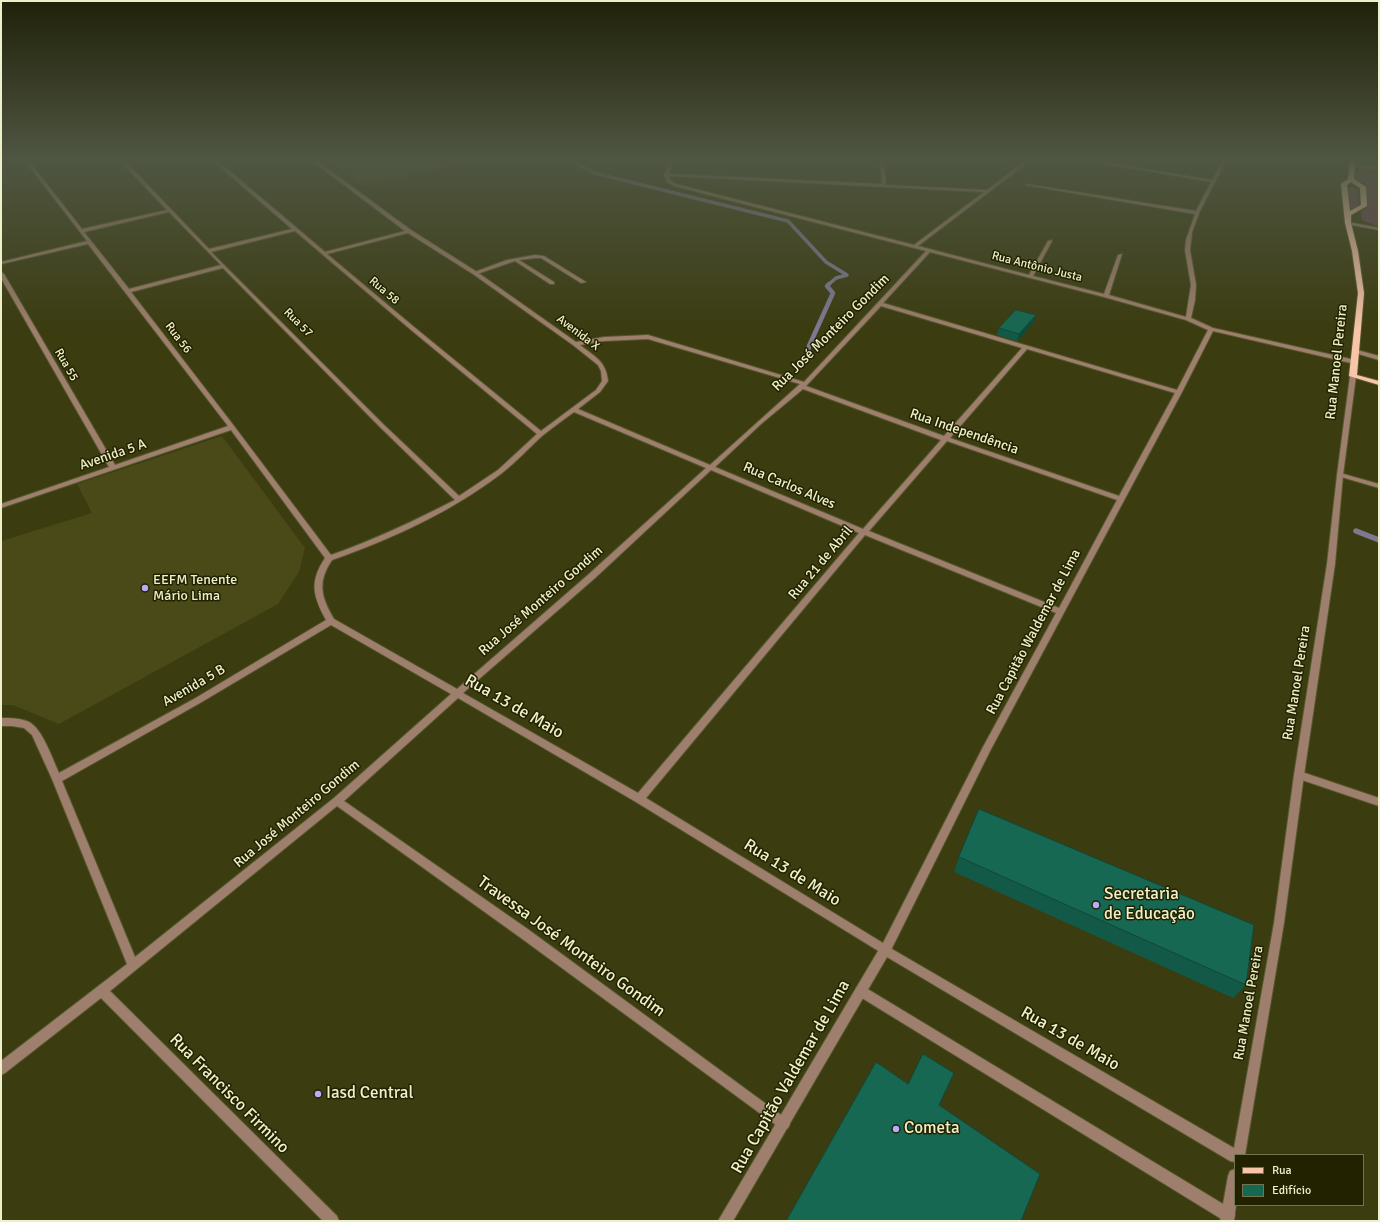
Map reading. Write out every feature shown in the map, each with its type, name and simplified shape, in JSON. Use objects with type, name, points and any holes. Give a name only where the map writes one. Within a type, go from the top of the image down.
[{"type":"main road","name":"Rua Manoel Pereira","points":[[1348,218],[1361,292],[1357,352],[1353,376]]},
{"type":"main road","points":[[1353,376],[1379,382]]},
{"type":"street","name":"Rua 56","points":[[70,218],[232,427],[308,532],[329,558]]},
{"type":"street","points":[[80,231],[138,218]]},
{"type":"street","name":"Rua 57","points":[[176,218],[381,425],[458,500]]},
{"type":"street","name":"Rua 58","points":[[283,218],[541,434]]},
{"type":"street","name":"Avenida X","points":[[329,558],[365,546],[412,525],[458,500],[500,471],[541,434],[598,391],[604,381],[604,371],[600,364],[575,344],[475,273],[391,218]]},
{"type":"street","name":"Rua Antônio Justa","points":[[802,218],[1106,296],[1188,319],[1211,329],[1355,362]]},
{"type":"street","points":[[914,247],[953,218]]},
{"type":"street","points":[[1188,319],[1191,308],[1193,279],[1188,255],[1188,239],[1196,218]]},
{"type":"street","points":[[1348,223],[1379,229]]},
{"type":"street","points":[[208,251],[296,229]]},
{"type":"street","points":[[325,253],[409,231]]},
{"type":"street","points":[[1030,277],[1050,241]]},
{"type":"street","points":[[1,263],[90,242]]},
{"type":"street","name":"Rua José Monteiro Gondim","points":[[1,1069],[102,991],[337,801],[586,581],[803,385],[929,251]]},
{"type":"street","points":[[1106,296],[1120,255]]},
{"type":"street","points":[[475,273],[532,256],[542,257],[583,282]]},
{"type":"street","points":[[516,260],[552,283]]},
{"type":"street","points":[[128,291],[224,266]]},
{"type":"street","name":"Rua 55","points":[[1,274],[113,468]]},
{"type":"street","points":[[880,304],[1179,392]]},
{"type":"street","name":"Rua Capitão Waldemar de Lima","points":[[885,950],[986,750],[1179,392],[1211,329]]},
{"type":"street","name":"Rua Independência","points":[[575,344],[604,339],[648,337],[803,385],[946,439],[1121,499]]},
{"type":"street","name":"Rua 21 de Abril","points":[[639,799],[864,532],[1026,347]]},
{"type":"street","points":[[1357,352],[1379,358]]},
{"type":"street","name":"Rua Manoel Pereira","points":[[1239,1154],[1279,923],[1299,775],[1331,564],[1340,475],[1353,376]]},
{"type":"street","name":"Rua Carlos Alves","points":[[574,410],[864,532],[1061,612]]},
{"type":"street","name":"Avenida 5 A","points":[[1,506],[232,427]]},
{"type":"street","points":[[1340,475],[1379,486]]},
{"type":"street","points":[[329,558],[322,567],[317,585],[320,602],[330,621]]},
{"type":"street","name":"Rua 13 de Maio","points":[[330,621],[639,799],[885,950],[1234,1155]]},
{"type":"street","name":"Avenida 5 B","points":[[57,779],[197,701],[330,621]]},
{"type":"street","points":[[1,722],[12,722],[27,725],[35,733],[57,779],[133,965]]},
{"type":"street","points":[[1299,775],[1379,802]]},
{"type":"street","name":"Travessa José Monteiro Gondim","points":[[337,801],[525,934],[784,1124]]},
{"type":"street","name":"Rua Capitão Valdemar de Lima","points":[[725,1221],[784,1124],[885,950]]},
{"type":"street","name":"Rua Francisco Firmino","points":[[102,991],[332,1221]]},
{"type":"street","points":[[861,991],[1227,1218],[1234,1181]]},
{"type":"shaded area","points":[[1362,218],[1379,218],[1379,227],[1362,220]]},
{"type":"shaded area","name":"EEFM Tenente Mário Lima","points":[[222,436],[305,548],[299,572],[278,604],[59,724],[13,705],[1,705],[1,541],[92,513],[77,484]]},
{"type":"building","points":[[1016,310],[1036,315],[1019,334],[999,328]]},
{"type":"building","name":"Secretaria de Educação","points":[[979,809],[1254,925],[1246,985],[959,857]]},
{"type":"building","name":"Cometa","points":[[923,1054],[954,1073],[939,1105],[1040,1174],[1021,1221],[786,1221],[876,1062],[908,1084]]},
{"type":"waterway","points":[[776,218],[788,221],[826,262],[847,275],[836,278],[828,285]]},
{"type":"waterway","points":[[807,358],[809,346],[833,293],[827,286],[828,285]]},
{"type":"waterway","points":[[1356,531],[1379,540]]},
{"type":"place","name":"EEFM Tenente Mário Lima","points":[[145,588]]},
{"type":"place","name":"Secretaria de Educação","points":[[1096,905]]},
{"type":"place","name":"Iasd Central","points":[[318,1094]]},
{"type":"place","name":"Cometa","points":[[896,1129]]}]
